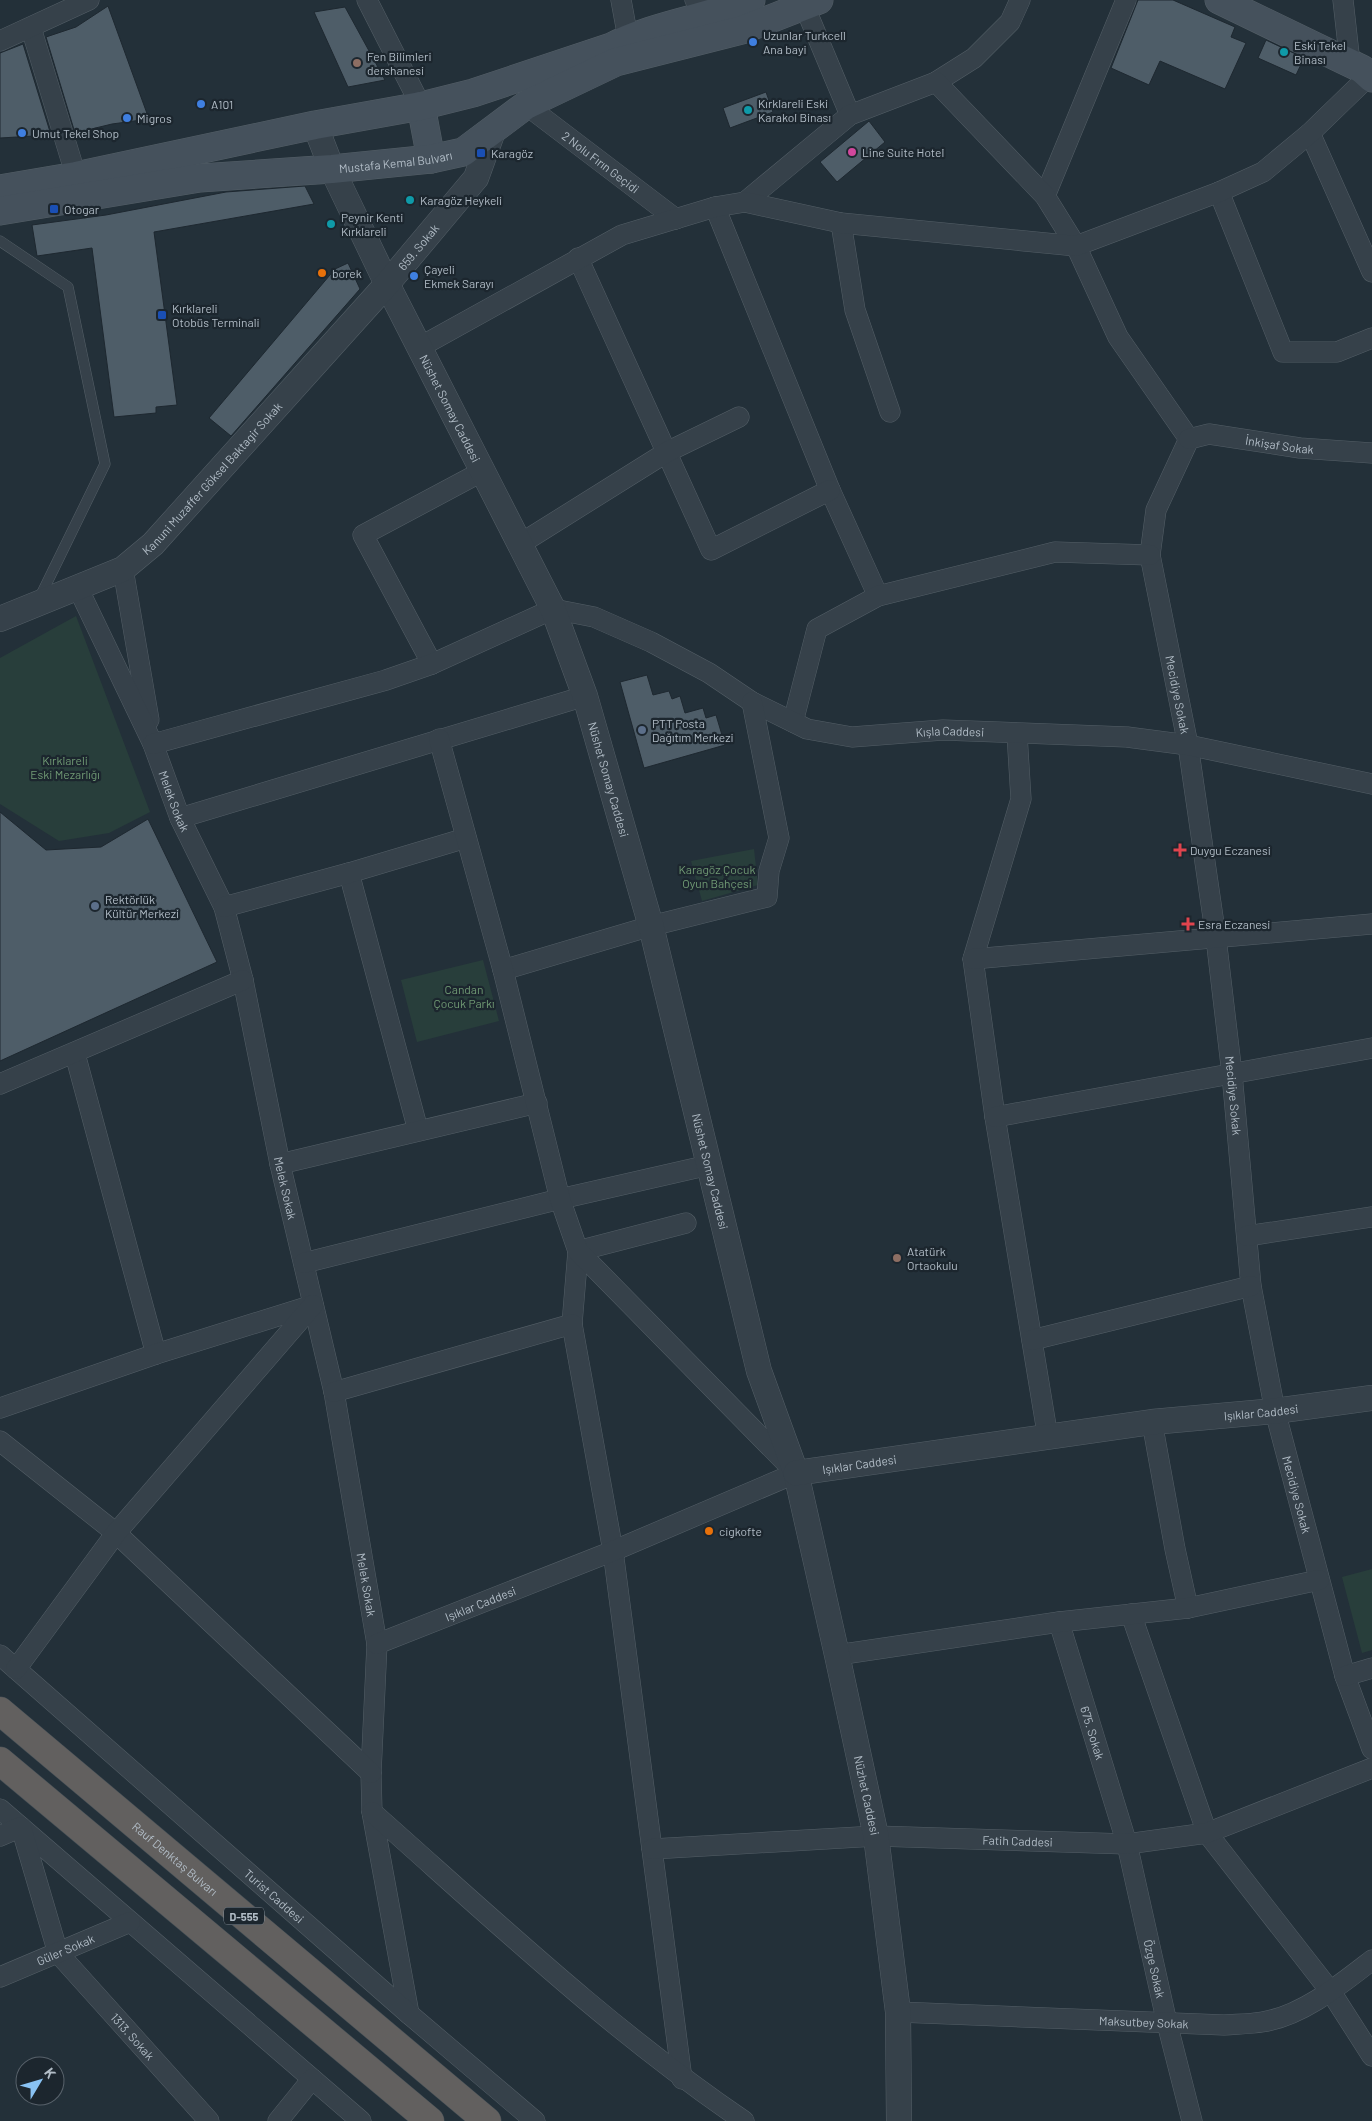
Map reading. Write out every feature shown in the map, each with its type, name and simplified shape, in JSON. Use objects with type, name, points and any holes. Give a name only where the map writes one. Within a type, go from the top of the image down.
[{"type":"highway","name":"Rauf Denktaş Bulvarı","points":[[0,1711],[487,2121]]},
{"type":"highway","name":"D-555","points":[[0,1761],[430,2121]]},
{"type":"main road","points":[[0,190],[473,94],[611,47],[628,38],[706,7],[751,0]]},
{"type":"main road","points":[[1219,0],[1366,72]]},
{"type":"main road","name":"Mustafa Kemal Bulvarı","points":[[0,211],[200,178],[332,169],[431,159],[463,152],[526,105],[616,62],[742,30],[808,2]]},
{"type":"main road","points":[[473,94],[492,131]]},
{"type":"main road","points":[[421,106],[431,159]]},
{"type":"street","points":[[0,41],[89,0]]},
{"type":"street","points":[[367,0],[421,106]]},
{"type":"street","points":[[621,0],[628,38]]},
{"type":"street","points":[[745,202],[850,115],[936,82],[974,58],[1010,22],[1020,0]]},
{"type":"street","points":[[1045,196],[1126,0]]},
{"type":"street","points":[[418,348],[622,235],[715,207],[745,202],[841,223],[1076,246],[1219,192],[1263,172],[1310,133],[1366,72],[1343,0]]},
{"type":"street","points":[[808,2],[850,115]]},
{"type":"street","points":[[31,28],[76,176]]},
{"type":"street","points":[[936,82],[1045,196],[1076,246],[1118,337],[1189,439]]},
{"type":"street","name":"2 Nolu Fırın Geçidi","points":[[526,105],[676,219]]},
{"type":"street","name":"Nüshet Somay Caddesi","points":[[315,125],[332,169],[418,348],[553,609],[585,696],[651,926],[759,1371],[796,1473]]},
{"type":"street","name":"659. Sokak","points":[[387,284],[476,178],[492,131]]},
{"type":"street","points":[[1310,133],[1372,272]]},
{"type":"street","points":[[1219,192],[1283,352],[1337,352],[1372,338]]},
{"type":"street","points":[[715,207],[830,490],[878,596]]},
{"type":"street","points":[[841,223],[855,310],[890,412]]},
{"type":"street","points":[[578,258],[712,550],[830,490]]},
{"type":"street","name":"Kanuni Muzaffer Göksel Baktagir Sokak","points":[[0,620],[123,569],[153,544],[387,284]]},
{"type":"street","points":[[520,544],[667,452],[739,417]]},
{"type":"street","name":"İnkişaf Sokak","points":[[1189,439],[1209,434],[1300,448],[1372,453]]},
{"type":"street","name":"Mecidiye Sokak","points":[[1189,439],[1156,510],[1150,555],[1188,745],[1216,938],[1232,1074],[1251,1286],[1275,1411],[1344,1676],[1370,1739]]},
{"type":"street","points":[[432,664],[362,536],[483,471]]},
{"type":"street","points":[[793,722],[817,629],[878,596],[1055,552],[1150,555]]},
{"type":"street","name":"Melek Sokak","points":[[123,569],[153,744]]},
{"type":"street","name":"Melek Sokak","points":[[78,588],[153,744],[180,818],[224,907],[243,980],[280,1164],[334,1392],[377,1644],[371,1773],[372,1812],[409,2014]]},
{"type":"street","points":[[153,744],[386,680],[432,664],[553,609]]},
{"type":"street","name":"Kışla Caddesi","points":[[553,609],[594,617],[651,642],[709,673],[752,702],[807,729],[852,737],[943,730],[1128,737],[1188,745],[1372,784]]},
{"type":"street","points":[[180,818],[585,696]]},
{"type":"street","points":[[502,970],[651,926],[767,897],[769,871],[780,838],[752,702]]},
{"type":"street","points":[[1017,734],[1021,799],[973,959],[995,1118],[1048,1438]]},
{"type":"street","points":[[439,739],[537,1103],[560,1199],[578,1251],[572,1324],[613,1551],[682,2079]]},
{"type":"street","points":[[224,907],[349,873],[466,838]]},
{"type":"street","points":[[349,873],[418,1130]]},
{"type":"street","points":[[973,959],[1372,924]]},
{"type":"street","points":[[0,1084],[75,1054],[243,980]]},
{"type":"street","points":[[995,1118],[1372,1048]]},
{"type":"street","points":[[75,1054],[156,1354]]},
{"type":"street","points":[[280,1164],[537,1103]]},
{"type":"street","points":[[304,1263],[560,1199],[710,1165]]},
{"type":"street","points":[[1247,1236],[1372,1217]]},
{"type":"street","points":[[578,1251],[686,1223]]},
{"type":"street","points":[[578,1251],[796,1473]]},
{"type":"street","points":[[1032,1340],[1251,1286]]},
{"type":"street","points":[[0,1408],[156,1354],[313,1305]]},
{"type":"street","points":[[16,1669],[116,1533],[313,1305]]},
{"type":"street","points":[[334,1392],[572,1324]]},
{"type":"street","name":"Işıklar Caddesi","points":[[377,1644],[613,1551],[796,1473],[1152,1422],[1275,1411],[1372,1398]]},
{"type":"street","points":[[1152,1422],[1175,1549],[1188,1608]]},
{"type":"street","points":[[0,1440],[116,1533],[371,1773]]},
{"type":"street","name":"Nüzhet Caddesi","points":[[796,1473],[876,1836],[898,2012],[899,2121]]},
{"type":"street","points":[[837,1655],[1059,1622],[1188,1608],[1319,1580]]},
{"type":"street","points":[[1131,1614],[1207,1833],[1331,1992],[1372,2056]]},
{"type":"street","name":"675. Sokak","points":[[1059,1622],[1127,1844]]},
{"type":"street","name":"Turist Caddesi","points":[[0,1655],[409,2014],[535,2121]]},
{"type":"street","points":[[1344,1676],[1372,1668]]},
{"type":"street","name":"Fatih Caddesi","points":[[652,1849],[876,1836],[1127,1844],[1207,1833],[1372,1768]]},
{"type":"street","points":[[0,1810],[361,2121]]},
{"type":"street","points":[[372,1812],[582,1999],[682,2079],[744,2121]]},
{"type":"street","points":[[0,1836],[21,1827]]},
{"type":"street","points":[[21,1827],[58,1952]]},
{"type":"street","name":"Özge Sokak","points":[[1127,1844],[1167,2023],[1192,2121]]},
{"type":"street","name":"Güler Sokak","points":[[0,1977],[130,1922]]},
{"type":"street","name":"1313. Sokak","points":[[58,1952],[209,2121]]},
{"type":"street","name":"Maksutbey Sokak","points":[[898,2012],[1224,2025],[1264,2022],[1294,2011],[1331,1992],[1372,1960]]},
{"type":"street","points":[[278,2121],[312,2079]]},
{"type":"lane","points":[[0,241],[68,287],[105,464],[36,605]]},
{"type":"green space","name":"Kırklareli Eski Mezarlığı","points":[[76,616],[150,812],[109,833],[59,841],[0,804],[0,658]]},
{"type":"green space","name":"Karagöz Çocuk Oyun Bahçesi","points":[[754,849],[758,885],[702,901],[691,861]]},
{"type":"green space","name":"Candan Çocuk Parkı","points":[[483,960],[499,1021],[417,1042],[401,980]]},
{"type":"green space","points":[[1372,1569],[1372,1650],[1362,1653],[1342,1577]]},
{"type":"building","points":[[1138,0],[1173,0],[1235,27],[1231,37],[1246,43],[1225,89],[1160,61],[1149,85],[1111,68]]},
{"type":"building","points":[[108,6],[149,119],[112,124],[75,133],[46,37],[76,27]]},
{"type":"building","points":[[345,7],[385,80],[348,87],[314,12]]},
{"type":"building","name":"Eski Tekel Binası","points":[[1266,40],[1304,58],[1296,75],[1258,58]]},
{"type":"building","points":[[23,44],[51,135],[0,138],[0,53]]},
{"type":"building","name":"Kırklareli Eski Karakol Binası","points":[[766,92],[773,112],[730,128],[723,108]]},
{"type":"building","name":"Line Suite Hotel","points":[[869,121],[885,142],[837,182],[820,162]]},
{"type":"building","points":[[305,186],[314,204],[154,232],[177,405],[156,407],[156,413],[114,417],[92,248],[37,256],[32,225],[106,215],[226,192]]},
{"type":"building","points":[[348,263],[360,289],[231,436],[209,418],[335,269]]},
{"type":"building","points":[[647,675],[653,695],[669,691],[672,699],[680,696],[685,713],[703,708],[706,718],[716,715],[725,745],[644,768],[620,682]]},
{"type":"building","name":"Rektörlük Kültür Merkezi","points":[[0,812],[46,850],[101,847],[148,819],[217,962],[0,1061]]},
{"type":"place","name":"Uzunlar Turkcell Ana bayi","points":[[753,42]]},
{"type":"place","name":"Eski Tekel Binası","points":[[1284,52]]},
{"type":"place","name":"Fen Bilimleri dershanesi","points":[[357,63]]},
{"type":"place","name":"A101","points":[[201,104]]},
{"type":"place","name":"Kırklareli Eski Karakol Binası","points":[[748,110]]},
{"type":"place","name":"Migros","points":[[127,118]]},
{"type":"place","name":"Umut Tekel Shop","points":[[22,133]]},
{"type":"place","name":"Line Suite Hotel","points":[[852,152]]},
{"type":"place","name":"Karagöz","points":[[481,153]]},
{"type":"place","name":"Karagöz Heykeli","points":[[410,200]]},
{"type":"place","name":"Otogar","points":[[54,209]]},
{"type":"place","name":"Peynir Kenti Kırklareli","points":[[331,224]]},
{"type":"place","name":"borek","points":[[322,273]]},
{"type":"place","name":"Çayeli Ekmek Sarayı","points":[[414,276]]},
{"type":"place","name":"Kırklareli Otobüs Terminali","points":[[162,315]]},
{"type":"place","name":"PTT Posta Dağıtım Merkezi","points":[[642,730]]},
{"type":"place","name":"Duygu Eczanesi","points":[[1180,850]]},
{"type":"place","name":"Rektörlük Kültür Merkezi","points":[[95,906]]},
{"type":"place","name":"Esra Eczanesi","points":[[1188,924]]},
{"type":"place","name":"Atatürk Ortaokulu","points":[[897,1258]]},
{"type":"place","name":"cigkofte","points":[[709,1531]]}]
